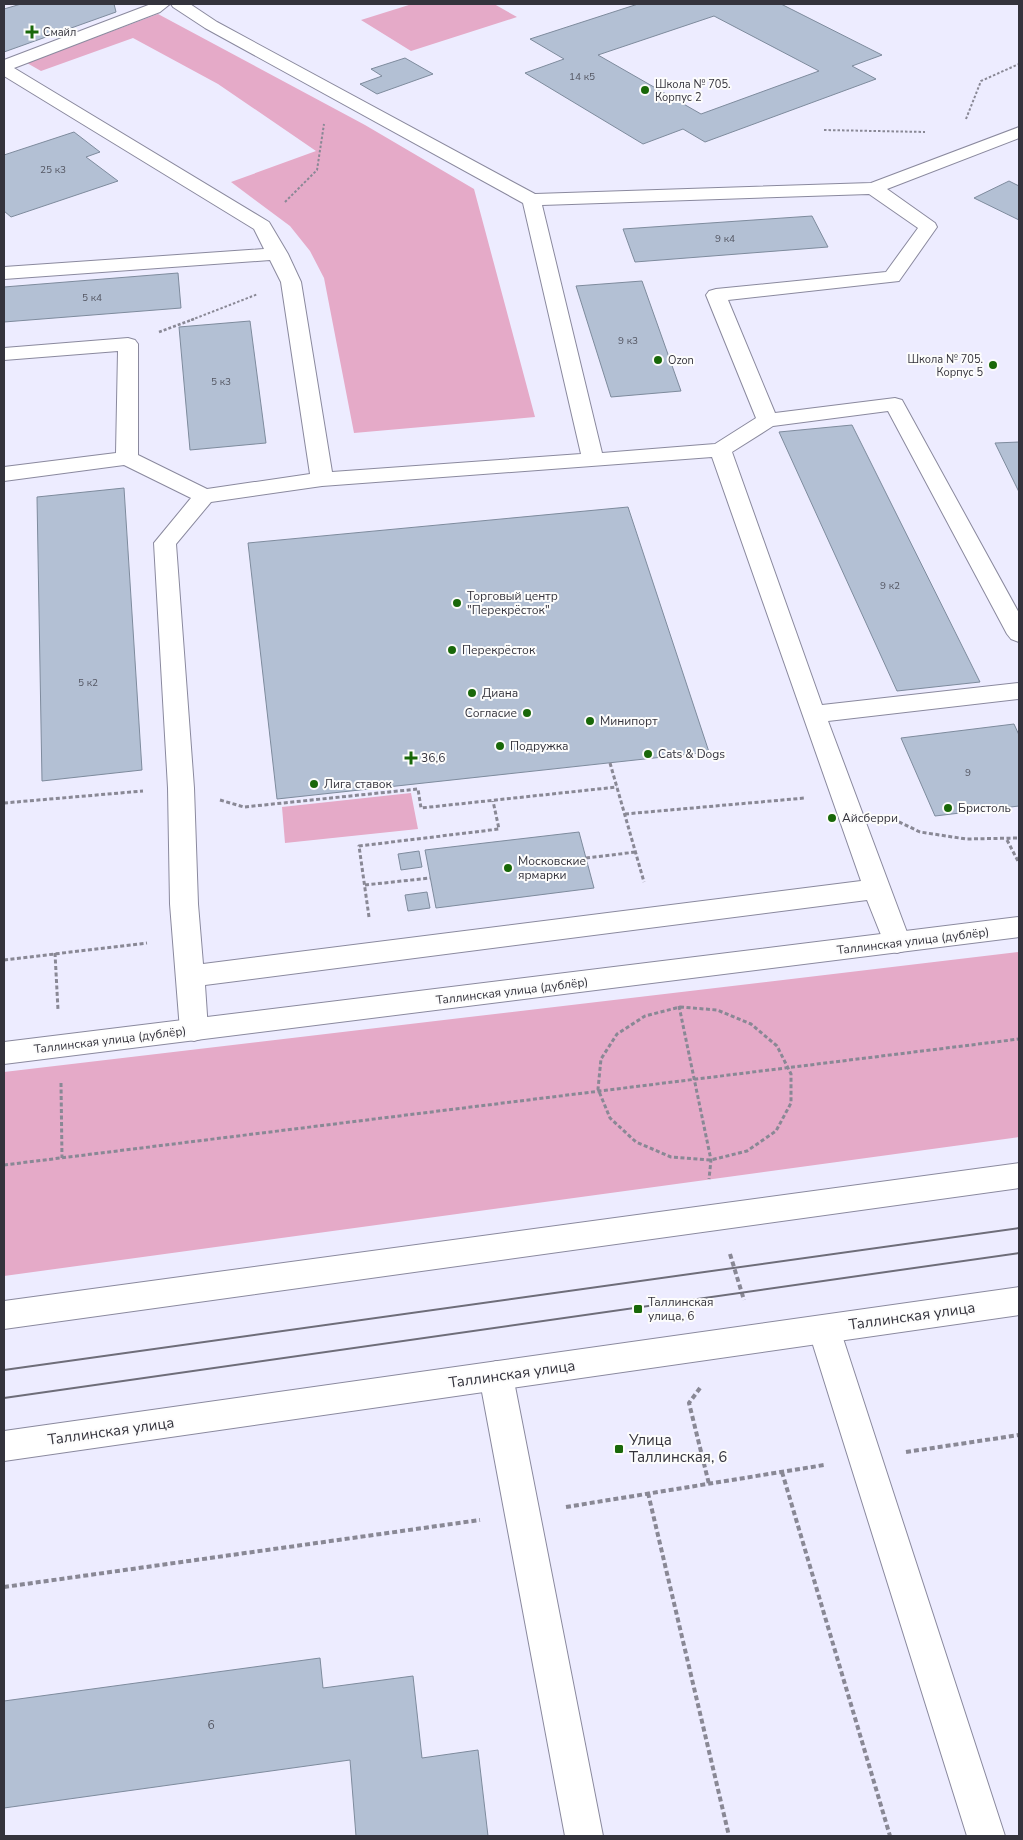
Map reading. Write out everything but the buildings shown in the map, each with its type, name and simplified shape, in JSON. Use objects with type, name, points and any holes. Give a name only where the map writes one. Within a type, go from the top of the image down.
[{"type":"main road","points":[[4,68],[154,9],[162,4]]},
{"type":"main road","points":[[179,4],[211,25],[532,200],[873,188],[1019,132]]},
{"type":"main road","points":[[4,68],[262,226],[291,282],[322,479]]},
{"type":"main road","points":[[768,420],[716,295],[892,277],[928,226],[873,188]]},
{"type":"main road","points":[[532,200],[593,460]]},
{"type":"main road","points":[[4,273],[278,254]]},
{"type":"main road","points":[[4,354],[128,344],[127,458]]},
{"type":"main road","points":[[4,474],[127,458],[204,496],[322,479],[720,450],[768,420],[895,404],[1019,634]]},
{"type":"main road","points":[[720,450],[896,943]]},
{"type":"main road","points":[[194,1030],[184,904],[180,788],[165,543],[204,496]]},
{"type":"main road","points":[[813,714],[1019,691]]},
{"type":"main road","points":[[191,976],[876,889]]},
{"type":"main road","name":"Таллинская улица (дублёр)","points":[[4,1053],[1019,927]]},
{"type":"main road","points":[[4,1315],[1019,1175]]},
{"type":"main road","name":"Таллинская улица","points":[[4,1446],[1019,1301]]},
{"type":"main road","points":[[824,1329],[986,1836]]},
{"type":"main road","points":[[496,1376],[584,1836]]},
{"type":"path","points":[[986,145],[962,127],[980,80],[1019,64]]},
{"type":"path","points":[[262,226],[317,170],[330,90]]},
{"type":"path","points":[[824,130],[950,133],[986,145]]},
{"type":"path","points":[[128,344],[291,282]]},
{"type":"path","points":[[610,763],[624,814],[842,795],[920,832],[966,840],[1007,840],[1019,838]]},
{"type":"path","points":[[4,803],[180,788],[244,807],[418,789],[421,808],[617,787]]},
{"type":"path","points":[[375,952],[359,846],[499,829],[493,800]]},
{"type":"path","points":[[1007,840],[1019,863]]},
{"type":"path","points":[[586,858],[636,852]]},
{"type":"path","points":[[365,885],[430,878]]},
{"type":"path","points":[[4,960],[188,938]]},
{"type":"path","points":[[680,1007],[717,1010],[751,1024],[777,1046],[791,1074],[791,1103],[776,1131],[747,1151],[711,1160],[671,1157],[636,1142],[610,1118],[599,1091],[601,1059],[617,1034],[645,1016],[680,1007]]},
{"type":"path","points":[[4,1165],[1019,1039]]},
{"type":"path","points":[[730,1254],[744,1301],[734,1303]]},
{"type":"path","points":[[704,1383],[689,1403],[708,1484]]},
{"type":"path","points":[[782,1472],[890,1836]]},
{"type":"path","points":[[648,1493],[729,1836]]},
{"type":"shaded area","points":[[412,4],[494,4],[517,17],[411,51],[361,20]]},
{"type":"shaded area","points":[[158,14],[365,125],[474,189],[535,417],[354,433],[324,278],[310,251],[290,226],[231,182],[316,151],[218,84],[133,38],[41,71],[27,63]]},
{"type":"shaded area","points":[[411,793],[418,829],[285,843],[282,807]]},
{"type":"shaded area","points":[[1019,952],[1019,1137],[4,1276],[4,1072]]},
{"type":"tram line","points":[[4,1370],[1019,1228]]},
{"type":"tram line","points":[[4,1398],[1019,1253]]},
{"type":"place","name":"Смайл","points":[[32,32]]},
{"type":"place","name":"Школа № 705. Корпус 2","points":[[645,90]]},
{"type":"place","name":"Ozon","points":[[658,360]]},
{"type":"place","name":"Школа № 705. Корпус 5","points":[[993,365]]},
{"type":"place","name":"Торговый центр \"Перекрёсток\"","points":[[457,603]]},
{"type":"place","name":"Перекрёсток","points":[[452,650]]},
{"type":"place","name":"Диана","points":[[472,693]]},
{"type":"place","name":"Согласие","points":[[527,713]]},
{"type":"place","name":"Минипорт","points":[[590,721]]},
{"type":"place","name":"Подружка","points":[[500,746]]},
{"type":"place","name":"Cats & Dogs","points":[[648,754]]},
{"type":"place","name":"36,6","points":[[411,758]]},
{"type":"place","name":"Лига ставок","points":[[314,784]]},
{"type":"place","name":"Бристоль","points":[[948,808]]},
{"type":"place","name":"Айсберри","points":[[832,818]]},
{"type":"place","name":"Московские ярмарки","points":[[508,868]]},
{"type":"place","name":"Таллинская улица, 6","points":[[638,1309]]},
{"type":"place","name":"Улица Таллинская, 6","points":[[619,1449]]}]
